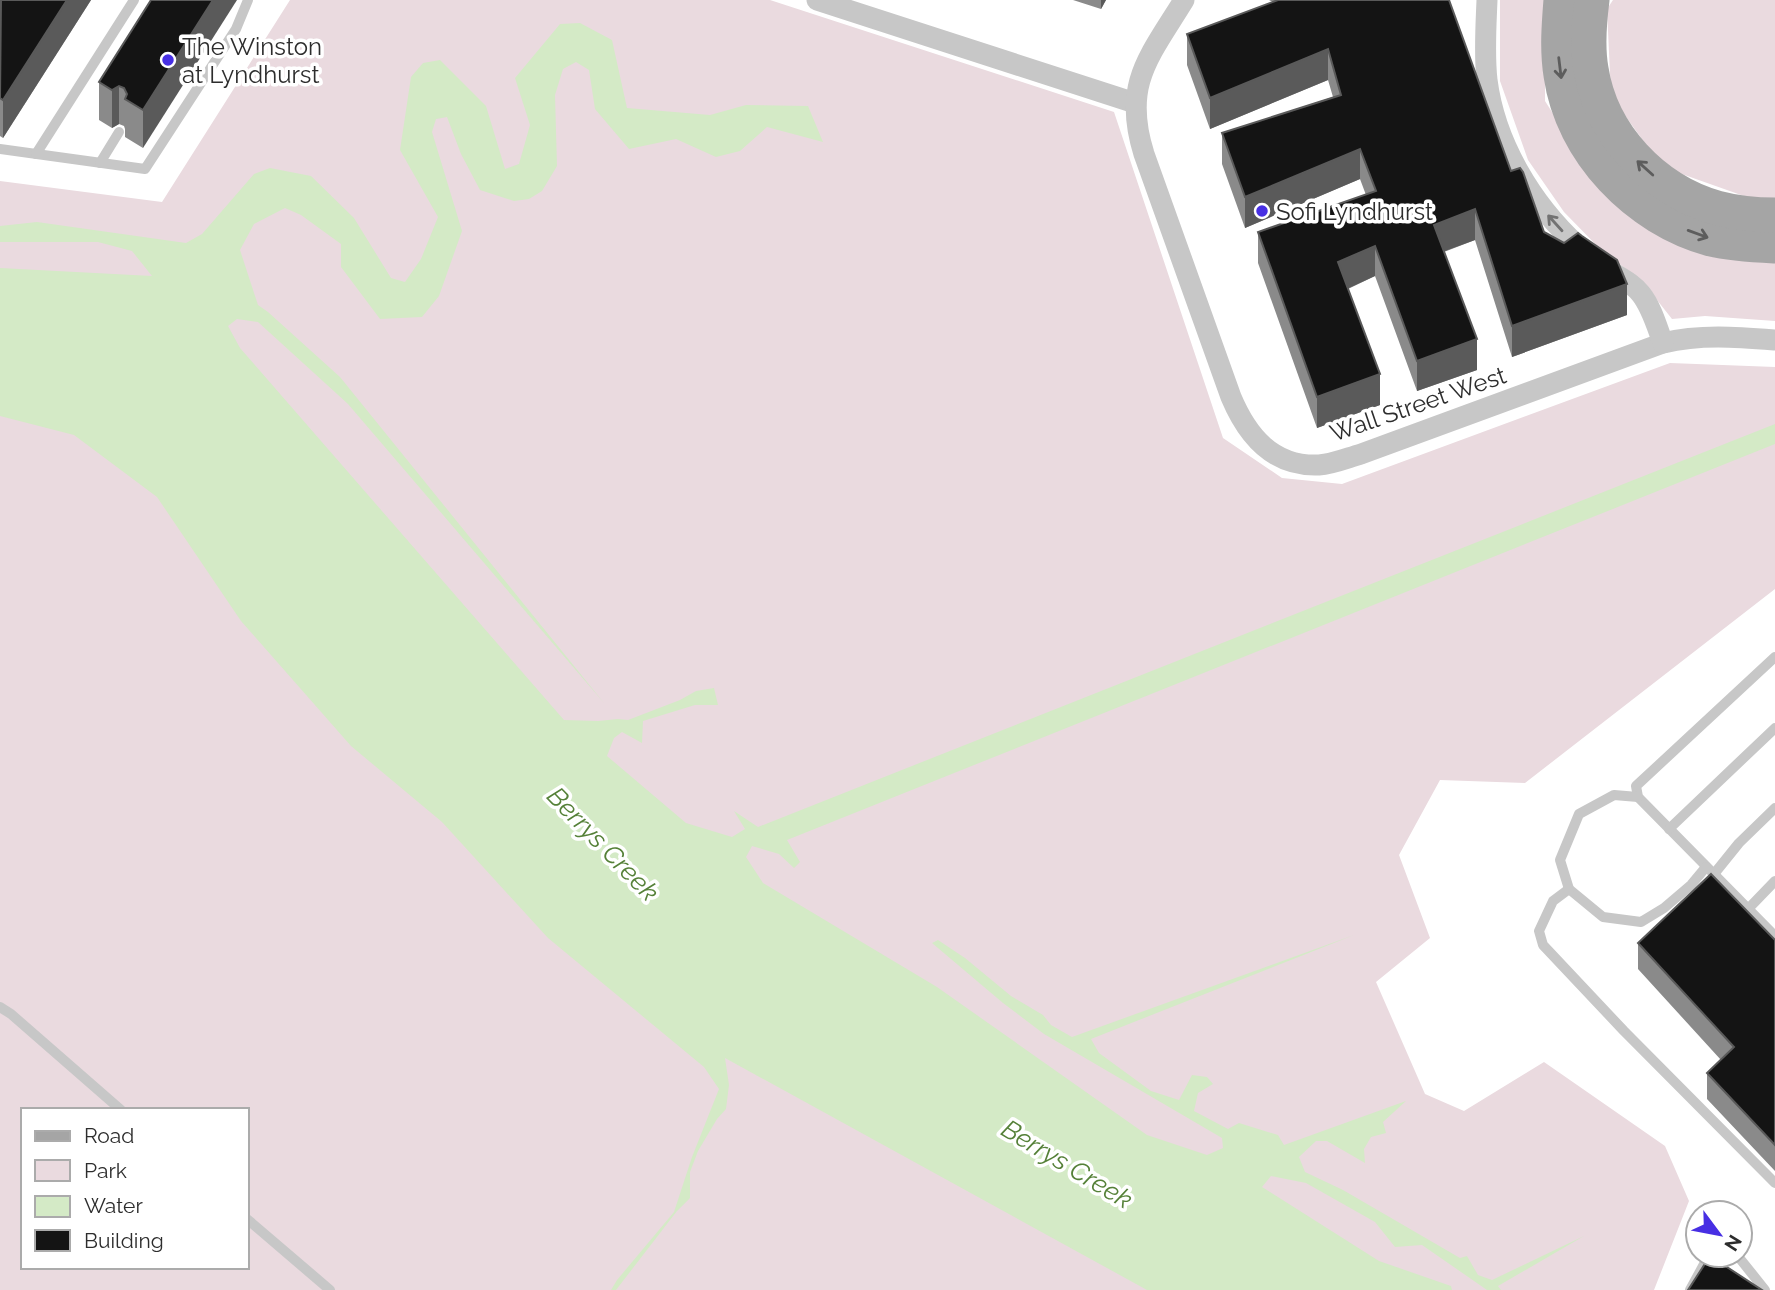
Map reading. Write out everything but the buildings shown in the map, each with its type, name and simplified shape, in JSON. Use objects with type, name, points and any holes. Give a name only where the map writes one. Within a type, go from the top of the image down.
[{"type":"main road","points":[[1561,0],[1558,42],[1565,92],[1581,134],[1612,178],[1640,204],[1682,228],[1727,242],[1775,246]]},
{"type":"main road","points":[[1592,0],[1589,41],[1591,70],[1598,98],[1616,134],[1634,158],[1673,189],[1702,203],[1733,212],[1775,215]]},
{"type":"main road","points":[[1589,41],[1598,0]]},
{"type":"street","points":[[817,0],[1135,103]]},
{"type":"street","name":"Wall Street West","points":[[1184,0],[1147,59],[1139,78],[1135,103],[1137,129],[1235,407],[1262,446],[1282,457],[1318,465],[1348,458],[1662,343],[1703,337],[1775,340]]},
{"type":"street","points":[[1487,0],[1487,79],[1507,172],[1563,232],[1593,259],[1641,293],[1650,308],[1662,343]]},
{"type":"lane","points":[[36,154],[134,0]]},
{"type":"lane","points":[[0,149],[145,169],[236,29],[248,0]]},
{"type":"lane","points":[[100,163],[119,132]]},
{"type":"lane","points":[[1775,657],[1636,786],[1638,797],[1775,936]]},
{"type":"lane","points":[[1670,829],[1775,728]]},
{"type":"lane","points":[[1638,797],[1614,795],[1579,814],[1560,860],[1569,890],[1603,917],[1641,922],[1664,908],[1710,870],[1775,808]]},
{"type":"lane","points":[[1748,909],[1775,881]]},
{"type":"lane","points":[[1569,890],[1553,901],[1539,931],[1544,945],[1624,1031],[1775,1184]]},
{"type":"lane","points":[[0,1007],[119,1108]]},
{"type":"lane","points":[[248,1220],[330,1290]]},
{"type":"lane","points":[[1690,1290],[1701,1269]]},
{"type":"lane","points":[[1748,1269],[1765,1290]]},
{"type":"green space","points":[[290,0],[770,0],[1114,112],[1223,438],[1282,478],[1342,484],[1670,363],[1775,367],[1775,589],[1525,783],[1440,780],[1399,855],[1430,938],[1376,982],[1425,1094],[1464,1111],[1544,1062],[1665,1146],[1688,1199],[1684,1199],[1684,1214],[1654,1290],[0,1290],[0,181],[162,202]]},
{"type":"green space","points":[[1500,0],[1548,0],[1545,19],[1545,101],[1600,187],[1775,262],[1775,321],[1705,316],[1672,319],[1642,281],[1602,251],[1564,212],[1528,160],[1500,81]]},
{"type":"green space","points":[[1613,0],[1775,0],[1775,202],[1758,201],[1662,167],[1611,96],[1607,9]]},
{"type":"water","name":"Berrys Creek","points":[[580,23],[612,40],[627,108],[710,115],[746,105],[808,106],[823,142],[767,127],[740,151],[716,157],[676,139],[629,149],[595,109],[589,70],[576,62],[563,69],[555,95],[557,166],[542,191],[529,199],[514,201],[480,190],[461,154],[447,117],[436,119],[432,132],[462,231],[439,296],[422,317],[380,319],[341,267],[341,244],[301,215],[285,208],[254,224],[240,250],[258,305],[340,377],[604,703],[348,404],[258,322],[237,319],[228,326],[240,348],[564,720],[628,720],[696,691],[714,688],[718,705],[695,705],[643,721],[642,743],[622,732],[614,738],[607,756],[686,823],[732,837],[745,829],[734,811],[758,827],[1775,424],[1775,444],[787,840],[800,862],[794,868],[779,854],[752,846],[746,857],[763,883],[937,987],[1147,1135],[1207,1155],[1223,1148],[1222,1138],[1044,1034],[932,943],[938,940],[965,958],[1011,996],[1072,1037],[1354,935],[1091,1039],[1099,1053],[1151,1091],[1179,1100],[1192,1075],[1207,1077],[1213,1084],[1198,1093],[1194,1111],[1228,1129],[1239,1123],[1278,1135],[1284,1145],[1406,1101],[1383,1122],[1386,1133],[1371,1137],[1364,1149],[1365,1163],[1327,1141],[1316,1141],[1299,1157],[1305,1172],[1343,1190],[1460,1258],[1467,1256],[1478,1275],[1492,1280],[1584,1236],[1498,1286],[1501,1290],[1487,1290],[1422,1245],[1395,1247],[1375,1222],[1306,1183],[1271,1176],[1262,1187],[1379,1261],[1451,1286],[1452,1290],[1147,1290],[725,1058],[729,1085],[726,1109],[698,1151],[690,1172],[690,1198],[616,1290],[611,1290],[674,1212],[719,1089],[704,1067],[548,938],[442,822],[351,746],[241,621],[157,497],[74,435],[0,416],[0,268],[152,276],[132,251],[98,242],[0,242],[0,226],[37,222],[186,243],[202,234],[254,174],[270,168],[311,176],[354,218],[391,278],[405,282],[421,259],[438,217],[400,150],[411,77],[423,63],[440,60],[486,106],[505,169],[519,164],[530,125],[515,78],[560,24]]},
{"type":"place","name":"The Winston at Lyndhurst","points":[[168,60]]},
{"type":"place","name":"Sofi Lyndhurst","points":[[1262,211]]}]
